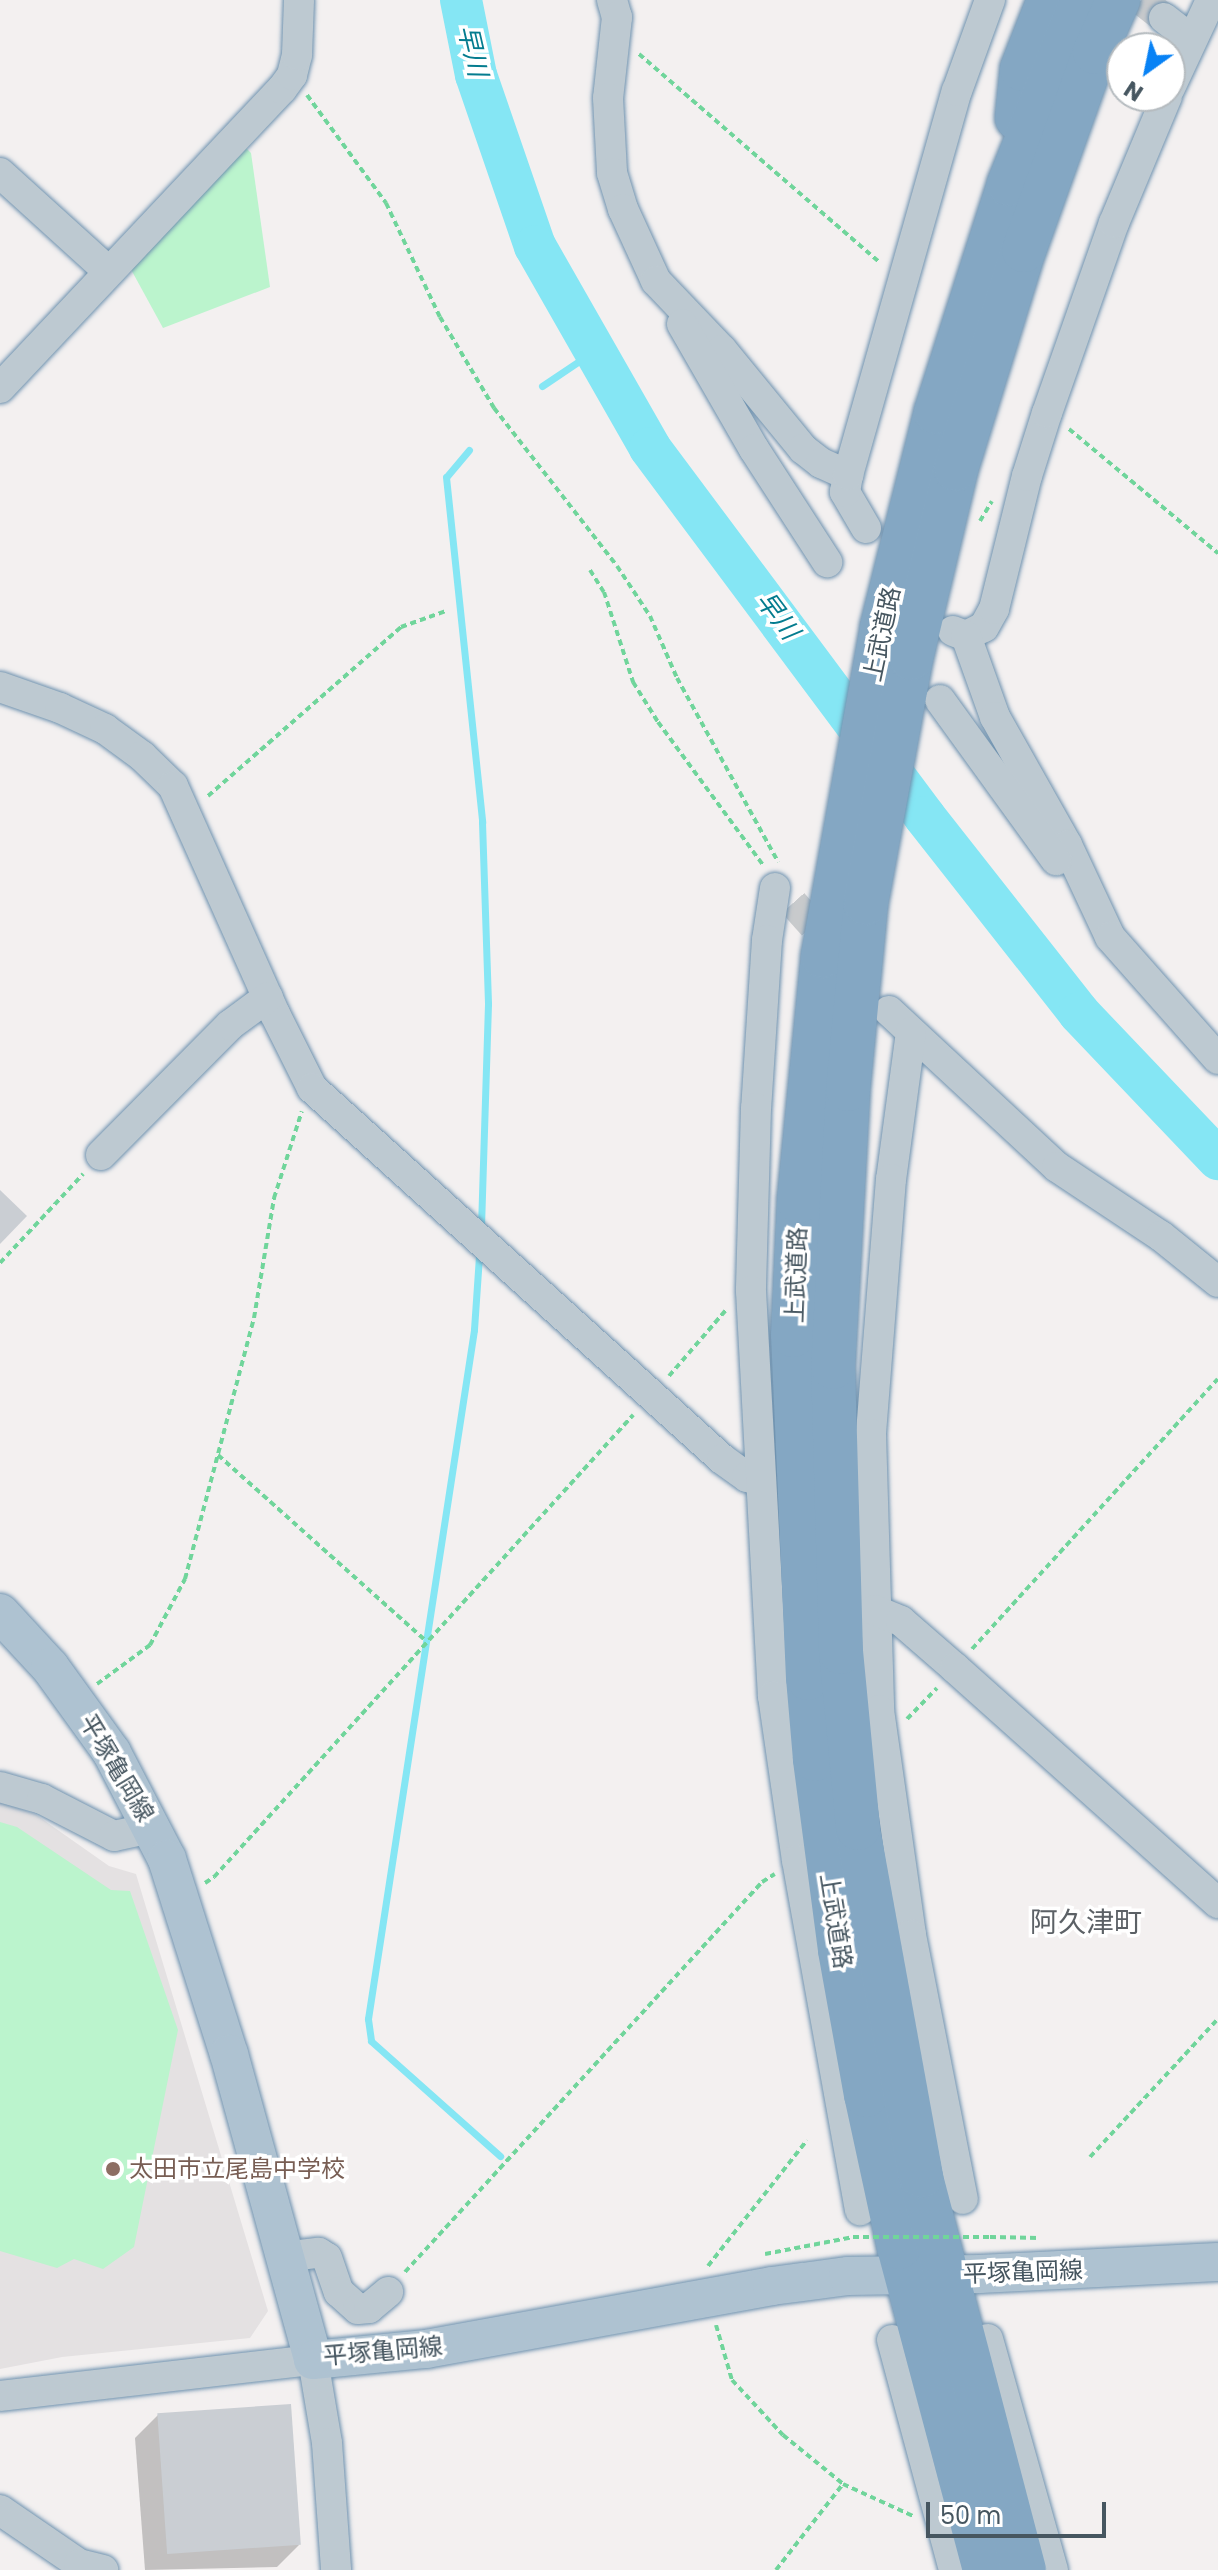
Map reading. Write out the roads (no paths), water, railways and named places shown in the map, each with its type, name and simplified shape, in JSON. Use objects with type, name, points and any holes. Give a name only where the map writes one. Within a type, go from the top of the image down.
[{"type":"highway","points":[[1009,184],[1022,69],[1049,0]]},
{"type":"highway","name":"上武道路","points":[[1024,2570],[1020,2503],[852,2096],[840,1950],[815,1759],[802,1586],[793,1335],[799,1201],[821,971],[851,888],[936,412],[1009,184],[1083,0]]},
{"type":"highway","name":"上武道路","points":[[897,642],[956,469],[1024,250],[1095,52],[1118,0]]},
{"type":"highway","points":[[1024,250],[1071,168],[1153,9]]},
{"type":"highway","name":"上武道路","points":[[851,888],[848,1089],[833,1367],[841,1652],[876,1825],[925,2275],[985,2570]]},
{"type":"main road","name":"平塚亀岡線","points":[[0,1613],[75,1699],[112,1753],[153,1828],[180,1893],[313,2360],[426,2349],[848,2276],[1218,2262]]},
{"type":"street","points":[[0,388],[292,75],[297,55],[299,0]]},
{"type":"street","points":[[612,0],[617,17],[608,98],[612,173],[623,209],[656,281],[754,449],[827,562]]},
{"type":"street","points":[[866,528],[845,492],[848,475],[957,91],[990,0]]},
{"type":"street","points":[[1186,51],[1211,0]]},
{"type":"street","points":[[1153,9],[1191,39]]},
{"type":"street","points":[[1110,937],[1067,845],[995,717],[960,633],[984,627],[994,609],[1027,476],[1047,413],[1114,223],[1160,112]]},
{"type":"street","points":[[0,173],[108,271]]},
{"type":"street","points":[[656,281],[712,338],[803,449],[821,463],[848,475]]},
{"type":"street","points":[[0,687],[60,708],[105,729],[142,756],[173,786],[312,1088],[722,1459],[747,1477],[760,1480]]},
{"type":"street","points":[[940,700],[1110,937],[1218,1059]]},
{"type":"street","points":[[784,895],[767,940],[756,1108],[751,1291],[760,1480],[773,1696],[797,1860],[852,2096],[860,2210]]},
{"type":"street","points":[[101,1155],[230,1025],[268,997]]},
{"type":"street","points":[[889,1011],[1057,1167],[1161,1236],[1218,1282]]},
{"type":"street","points":[[911,1032],[891,1179],[871,1434],[874,1610],[882,1735],[876,1825],[911,1935],[963,2199]]},
{"type":"street","points":[[874,1610],[901,1621],[1218,1903]]},
{"type":"street","points":[[0,1787],[42,1799],[114,1836],[153,1828]]},
{"type":"street","points":[[284,2257],[319,2253],[327,2258],[339,2292],[358,2309],[369,2308],[388,2292]]},
{"type":"street","points":[[988,2339],[1020,2503],[1053,2570]]},
{"type":"street","points":[[892,2340],[954,2570]]},
{"type":"street","points":[[0,2396],[313,2360],[327,2443],[336,2570]]},
{"type":"street","points":[[0,2510],[44,2557],[103,2570]]},
{"type":"waterway","name":"早川","points":[[461,0],[476,75],[535,246],[650,448],[925,817],[1079,1013],[1218,1159]]},
{"type":"waterway","points":[[542,386],[594,351]]},
{"type":"waterway","points":[[469,450],[446,477],[482,822],[488,1004],[481,1230]]},
{"type":"waterway","points":[[479,1256],[474,1330],[368,2019],[371,2041],[500,2156]]},
{"type":"tunnel","points":[[1141,0],[1164,18]]},
{"type":"tunnel","points":[[793,903],[835,950]]},
{"type":"place","name":"太田市立尾島中学校","points":[[113,2169]]},
{"type":"district","name":"阿久津町","points":[[1086,1923]]}]
